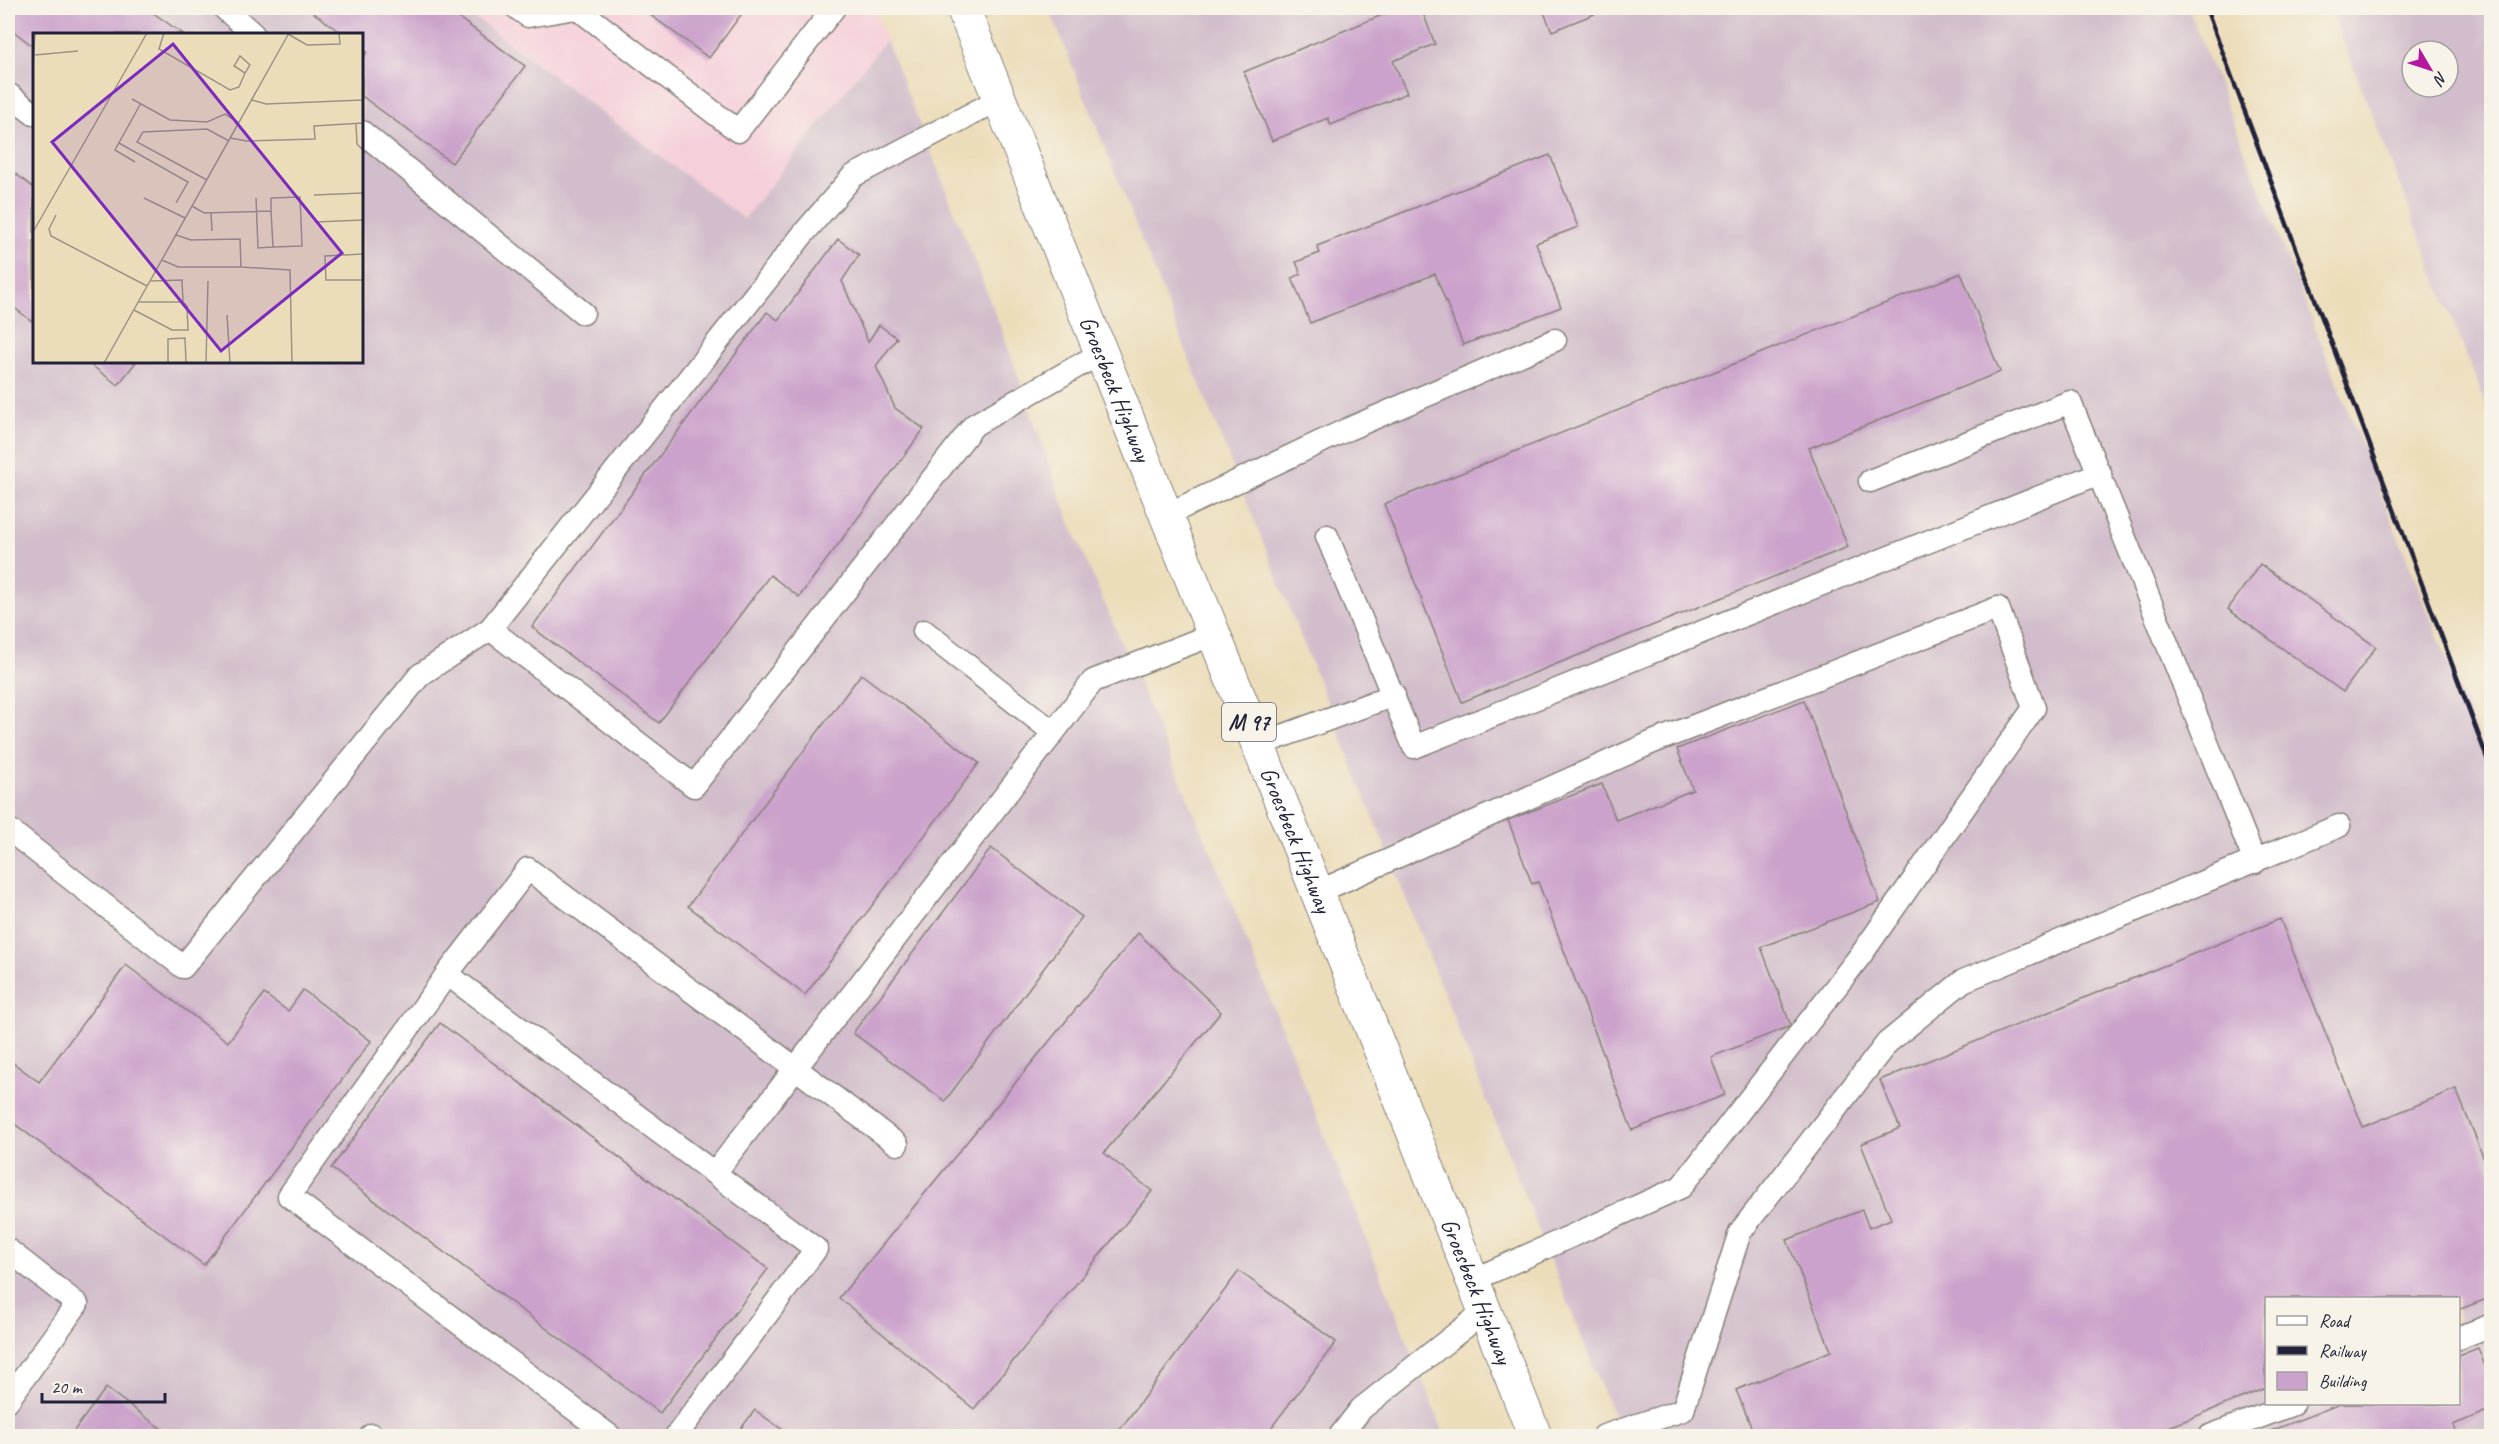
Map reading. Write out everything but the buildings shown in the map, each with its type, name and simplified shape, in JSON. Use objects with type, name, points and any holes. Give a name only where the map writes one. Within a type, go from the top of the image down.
[{"type":"main road","name":"Groesbeck Highway","points":[[963,8],[1535,1437]]},
{"type":"lane","points":[[224,8],[252,33]]},
{"type":"lane","points":[[517,8],[528,16],[576,8],[738,131],[834,8]]},
{"type":"lane","points":[[8,94],[33,113]]},
{"type":"lane","points":[[8,829],[183,967],[420,675],[490,629],[804,233],[853,176],[1000,99]]},
{"type":"lane","points":[[363,133],[583,313]]},
{"type":"lane","points":[[1166,515],[1346,430],[1555,340]]},
{"type":"lane","points":[[490,629],[694,786],[974,425],[1101,353]]},
{"type":"lane","points":[[1870,481],[2070,402],[2255,862]]},
{"type":"lane","points":[[1327,536],[1414,747],[2100,473]]},
{"type":"lane","points":[[1318,892],[1653,742],[1998,608],[2034,708],[1863,952],[1689,1178],[1681,1187],[1473,1280]]},
{"type":"lane","points":[[924,631],[1053,732]]},
{"type":"lane","points":[[715,1173],[1093,681],[1214,634]]},
{"type":"lane","points":[[1258,745],[1394,695]]},
{"type":"lane","points":[[1604,1437],[1683,1410],[1740,1232],[1887,1043],[1963,981],[2338,826]]},
{"type":"lane","points":[[610,1437],[289,1196],[447,974],[528,869],[897,1144]]},
{"type":"lane","points":[[447,974],[816,1249],[676,1437]]},
{"type":"lane","points":[[8,1250],[77,1304],[8,1400]]},
{"type":"lane","points":[[1340,1437],[1361,1409],[1485,1311]]},
{"type":"lane","points":[[2460,1337],[2492,1325]]},
{"type":"lane","points":[[2210,1437],[2291,1405]]},
{"type":"shaded area","points":[[8,8],[462,8],[744,219],[886,40],[1003,333],[1068,518],[1214,859],[1445,1436],[8,1436]]},
{"type":"shaded area","points":[[462,8],[874,8],[886,40],[744,219]]},
{"type":"shaded area","points":[[1049,8],[2188,8],[2491,770],[2491,1436],[1621,1436]]},
{"type":"shaded area","points":[[2330,8],[2491,8],[2491,418]]},
{"type":"railway","points":[[2206,8],[2492,771]]}]
